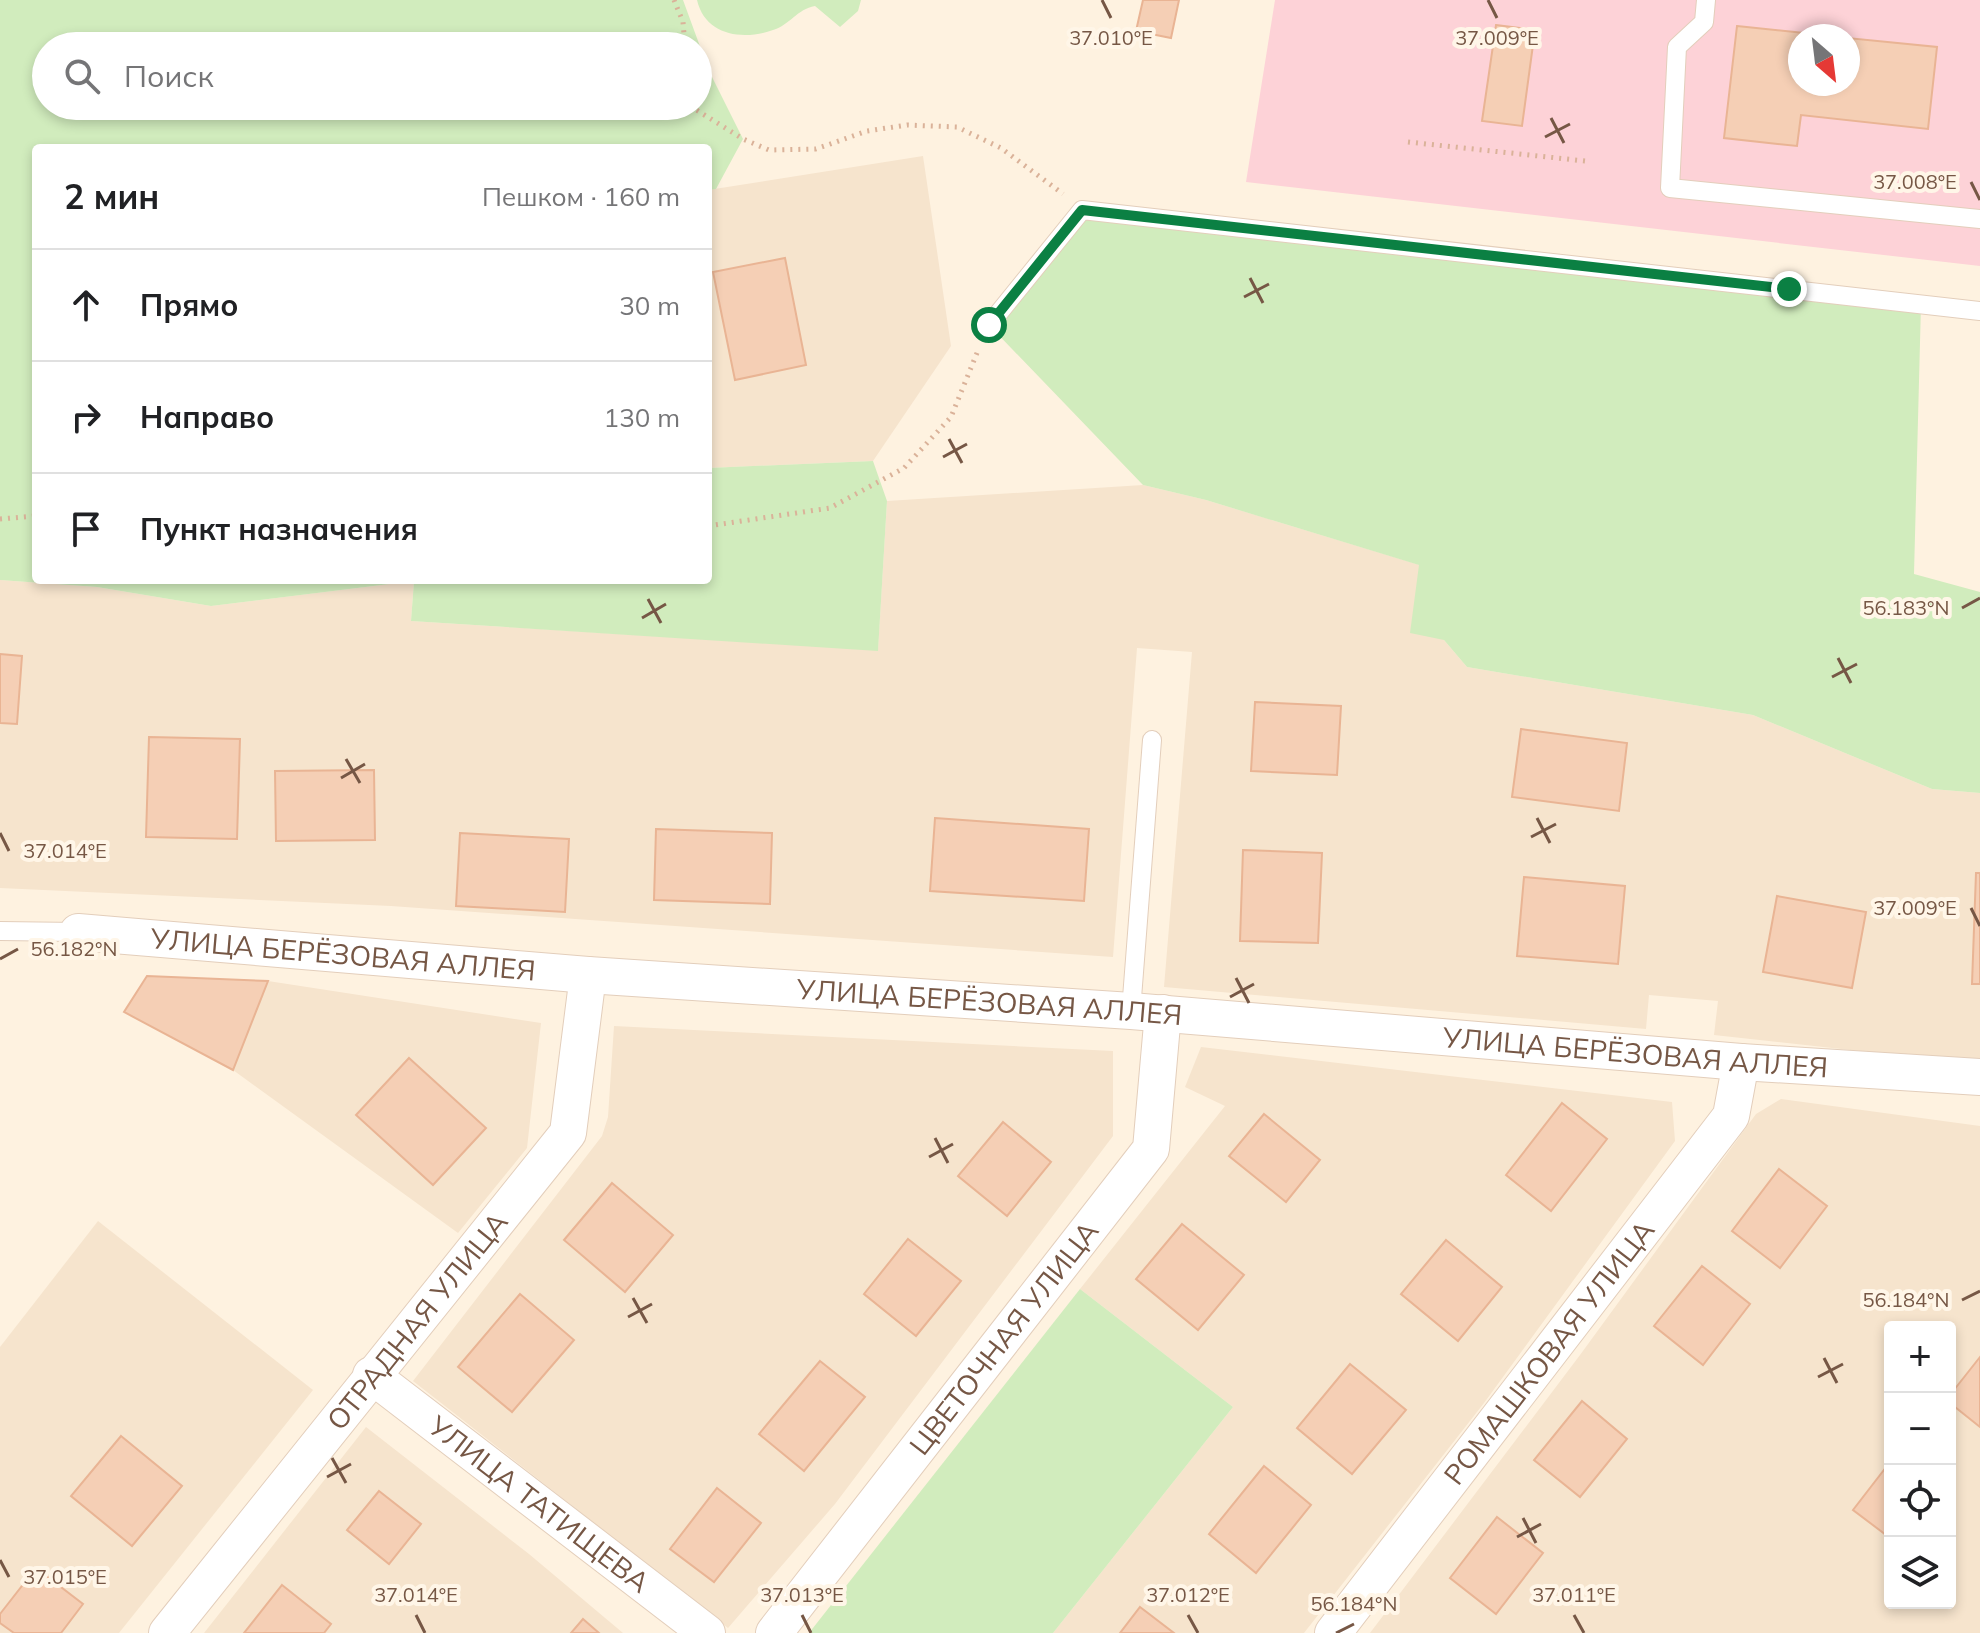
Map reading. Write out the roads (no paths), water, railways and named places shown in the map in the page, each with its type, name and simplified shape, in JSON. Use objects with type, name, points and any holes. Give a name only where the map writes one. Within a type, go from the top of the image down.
[{"type":"street","name":"УЛИЦА БЕРЁЗОВАЯ АЛЛЕЯ","points":[[78,932],[588,975],[1147,1012],[1741,1062],[1980,1077]]},
{"type":"street","name":"ОТРАДНАЯ УЛИЦА","points":[[167,1633],[568,1133],[588,975]]},
{"type":"street","name":"ЦВЕТОЧНАЯ УЛИЦА","points":[[774,1633],[1151,1149],[1147,1012]]},
{"type":"street","name":"РОМАШКОВАЯ УЛИЦА","points":[[1333,1633],[1731,1116],[1741,1062]]},
{"type":"street","name":"УЛИЦА ТАТИЩЕВА","points":[[371,1375],[707,1633]]},
{"type":"lane","points":[[1706,0],[1704,22],[1677,47],[1670,188],[1980,219]]},
{"type":"lane","points":[[989,325],[1082,210],[1980,311]]},
{"type":"lane","name":"ЦВЕТОЧНАЯ УЛИЦА","points":[[1147,1012],[1152,740]]},
{"type":"lane","name":"УЛИЦА БЕРЁЗОВАЯ АЛЛЕЯ","points":[[0,931],[78,932]]}]
